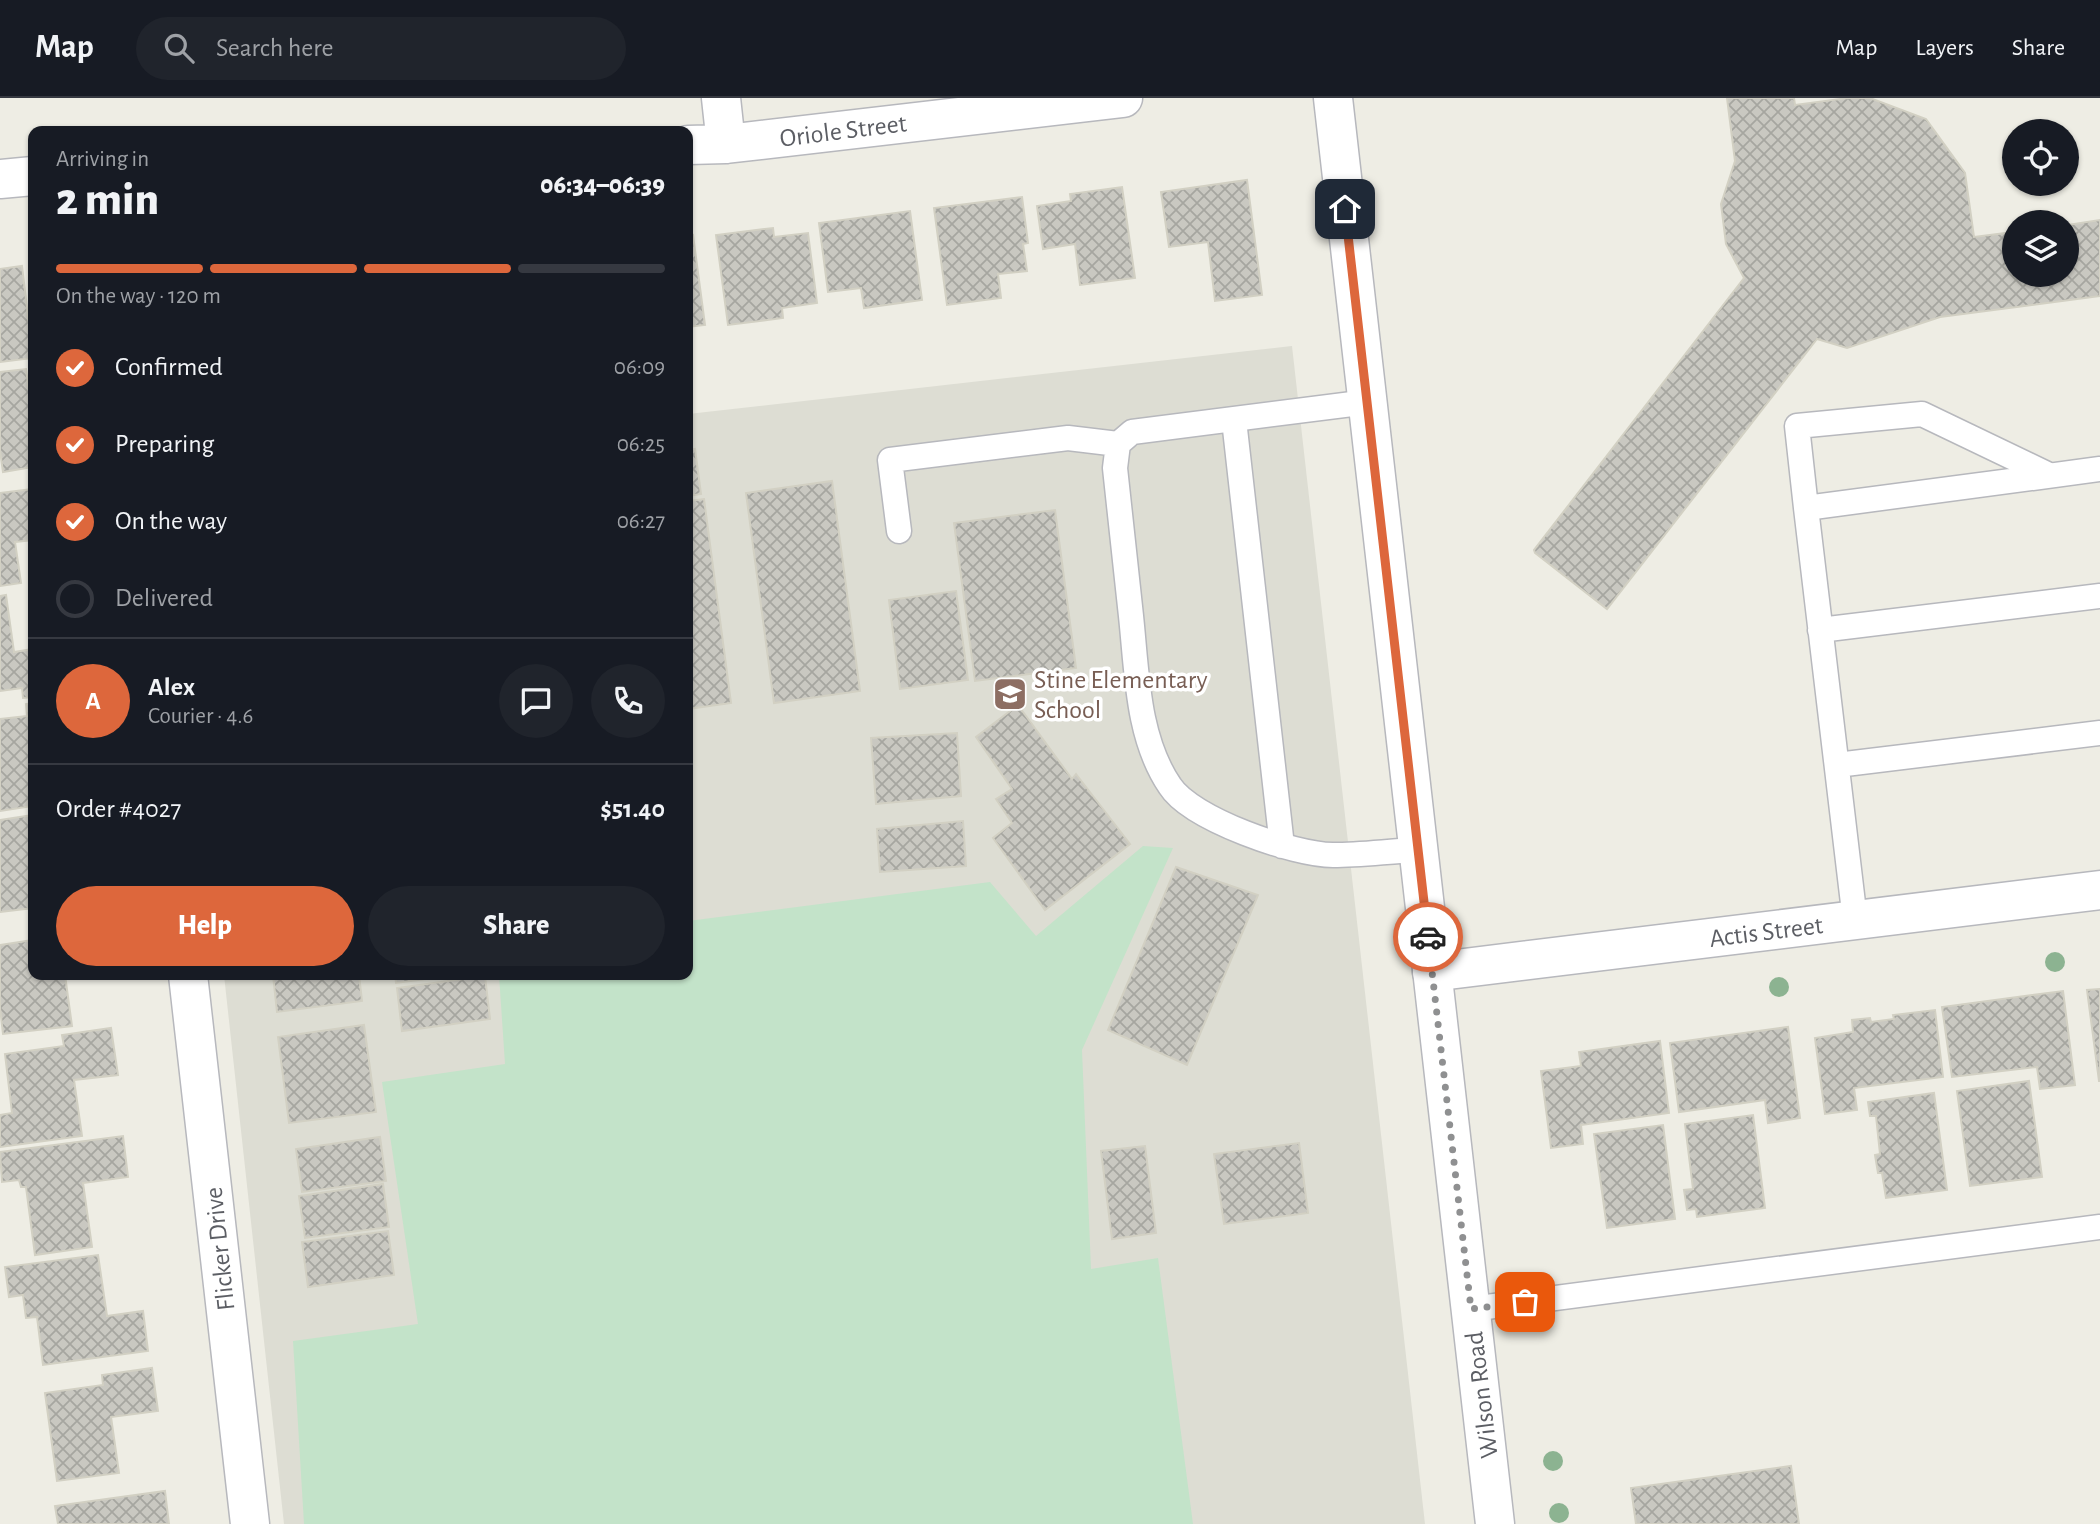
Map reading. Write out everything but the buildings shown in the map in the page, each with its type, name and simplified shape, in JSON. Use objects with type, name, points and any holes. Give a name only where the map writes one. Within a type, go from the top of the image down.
[{"type":"street","points":[[721,98],[726,144]]},
{"type":"street","name":"Oriole Street","points":[[693,145],[726,144],[1123,98]]},
{"type":"street","name":"Wilson Road","points":[[1333,98],[1496,1524]]},
{"type":"street","points":[[0,179],[28,176]]},
{"type":"street","name":"Actis Street","points":[[1432,972],[2100,890]]},
{"type":"street","name":"Flicker Drive","points":[[189,980],[250,1524]]},
{"type":"lane","points":[[899,531],[891,460],[1068,438],[1118,443],[1132,432],[1368,402]]},
{"type":"lane","points":[[1855,920],[1797,426],[1923,414],[2049,475]]},
{"type":"lane","points":[[1234,420],[1282,846]]},
{"type":"lane","points":[[1118,443],[1115,468],[1140,705],[1161,770],[1171,789],[1194,809],[1282,846],[1331,855],[1419,850]]},
{"type":"lane","points":[[1806,508],[2100,469]]},
{"type":"lane","points":[[1820,630],[2100,596]]},
{"type":"lane","points":[[1837,765],[2100,733]]},
{"type":"lane","points":[[1471,1309],[2100,1227]]},
{"type":"shaded area","name":"Stine Elementary School","points":[[1292,346],[1425,1524],[284,1524],[225,980],[693,980],[693,413]]},
{"type":"green space","points":[[1143,846],[1173,848],[1082,1050],[1091,1269],[1158,1258],[1193,1524],[304,1524],[293,1341],[418,1324],[382,1082],[505,1064],[499,980],[693,980],[693,920],[990,882],[1036,936]]},
{"type":"way so far","points":[[1428,937],[1471,1309],[1525,1302]]},
{"type":"place","name":"Stine Elementary School","points":[[1010,694]]},
{"type":"route","points":[[1345,209],[1428,937]]}]
